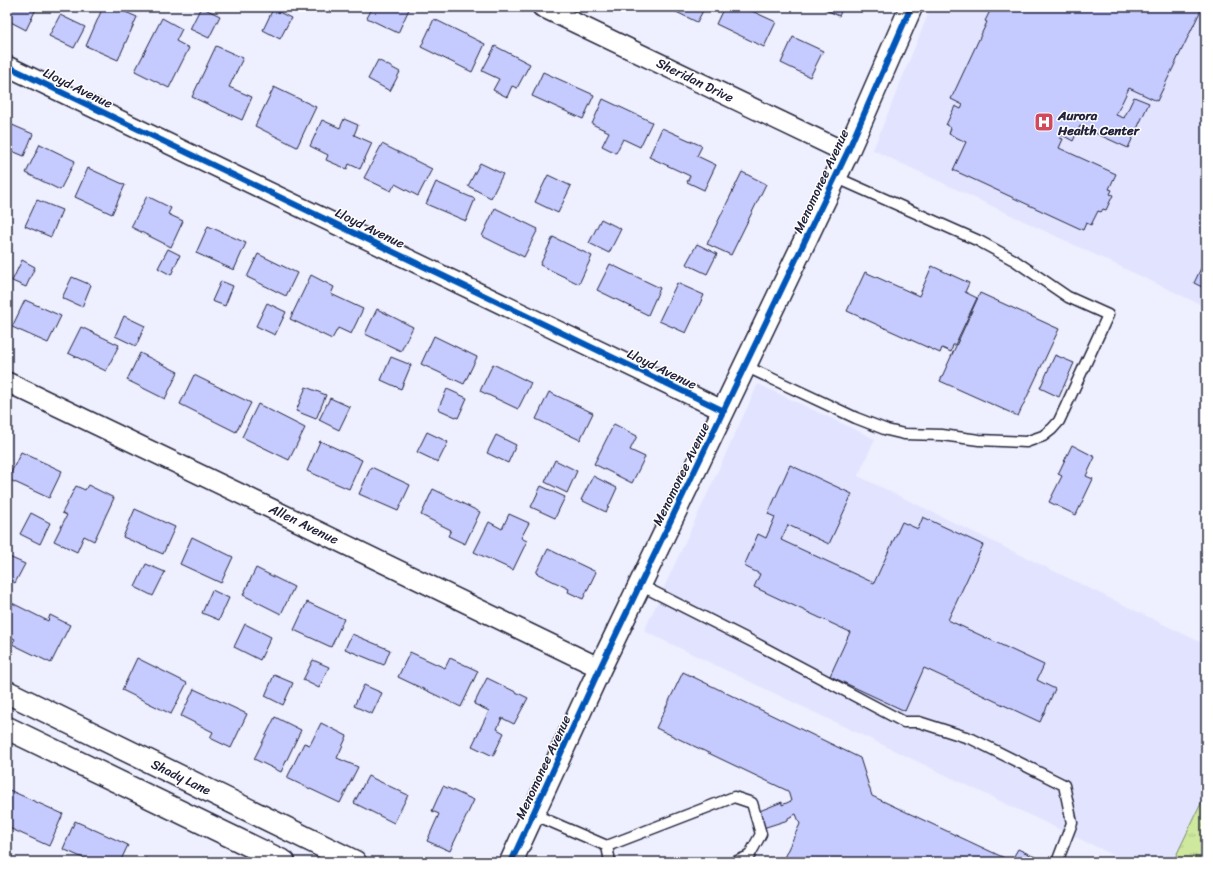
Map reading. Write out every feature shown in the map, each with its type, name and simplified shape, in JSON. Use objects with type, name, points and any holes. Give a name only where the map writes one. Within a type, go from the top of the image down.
[{"type":"street","name":"Sheridan Drive","points":[[542,7],[847,153]]},
{"type":"street","name":"Menomonee Avenue","points":[[511,862],[600,668],[836,177],[911,7]]},
{"type":"street","name":"Lloyd Avenue","points":[[7,66],[724,411]]},
{"type":"street","name":"Allen Avenue","points":[[7,382],[272,508],[600,668]]},
{"type":"street","name":"Shady Lane","points":[[7,692],[355,862]]},
{"type":"street","points":[[7,728],[284,862]]},
{"type":"lane","points":[[745,366],[856,418],[887,430],[904,434],[942,435],[979,440],[1026,442],[1043,436],[1052,429],[1058,421],[1108,315],[1068,297],[1020,264],[979,241],[836,177]]},
{"type":"lane","points":[[640,585],[904,722],[919,722],[972,739],[1064,785],[1072,823],[1057,862]]},
{"type":"lane","points":[[533,814],[607,846],[734,798],[752,803],[761,834],[749,856],[734,862]]},
{"type":"lane","points":[[607,846],[610,862]]},
{"type":"shaded area","points":[[931,7],[1206,7],[1206,307],[873,150]]},
{"type":"shaded area","points":[[758,384],[875,439],[858,476],[1206,645],[1206,793],[1173,862],[1128,862],[644,631]]},
{"type":"green space","points":[[1206,793],[1206,862],[1173,862]]},
{"type":"building","points":[[7,7],[37,7],[26,30],[7,20]]},
{"type":"building","points":[[103,7],[114,7],[137,17],[118,60],[86,46]]},
{"type":"building","points":[[201,7],[220,16],[209,38],[190,29]]},
{"type":"building","points":[[373,7],[410,7],[398,33],[367,18]]},
{"type":"building","points":[[666,7],[705,7],[697,22]]},
{"type":"building","points":[[724,7],[743,7],[776,22],[764,47],[716,24]]},
{"type":"building","points":[[820,7],[843,7],[839,16]]},
{"type":"building","name":"Aurora Health Center","points":[[992,7],[1195,7],[1201,10],[1157,101],[1129,88],[1116,115],[1124,118],[1134,97],[1149,103],[1128,148],[1080,126],[1073,141],[1062,135],[1060,138],[1063,139],[1059,148],[1116,174],[1109,189],[1112,190],[1110,194],[1113,195],[1106,210],[1103,209],[1101,212],[1098,211],[1091,225],[1086,223],[1083,230],[953,170],[966,142],[949,134],[951,128],[946,125],[955,106],[961,109],[963,105],[951,99],[987,22],[985,21]]},
{"type":"building","points":[[273,9],[291,18],[280,39],[263,30]]},
{"type":"building","points":[[60,15],[85,27],[74,48],[49,36]]},
{"type":"building","points":[[162,18],[182,29],[176,41],[189,48],[169,88],[135,71]]},
{"type":"building","points":[[434,19],[485,44],[472,72],[421,47]]},
{"type":"building","points":[[793,37],[823,51],[810,77],[781,63]]},
{"type":"building","points":[[216,46],[243,58],[229,87],[252,97],[242,120],[192,97]]},
{"type":"building","points":[[495,46],[530,64],[517,88],[512,86],[507,97],[493,90],[499,79],[482,71]]},
{"type":"building","points":[[378,60],[400,72],[390,91],[368,79]]},
{"type":"building","points":[[543,72],[594,95],[583,119],[532,96]]},
{"type":"building","points":[[274,87],[316,107],[297,147],[255,126]]},
{"type":"building","points":[[603,99],[652,122],[640,147],[623,139],[616,153],[602,146],[609,132],[592,124]]},
{"type":"building","points":[[344,119],[358,125],[354,135],[372,143],[360,169],[349,164],[347,169],[326,160],[328,155],[310,146],[322,120],[340,128]]},
{"type":"building","points":[[10,124],[33,134],[24,156],[7,149],[7,132]]},
{"type":"building","points":[[662,128],[702,146],[697,156],[716,165],[704,190],[687,182],[690,176],[649,157]]},
{"type":"building","points":[[40,144],[75,161],[60,190],[26,173]]},
{"type":"building","points":[[382,144],[432,169],[418,196],[395,184],[391,191],[364,178]]},
{"type":"building","points":[[480,163],[503,174],[491,198],[468,186]]},
{"type":"building","points":[[88,168],[125,185],[112,214],[75,197]]},
{"type":"building","points":[[742,172],[766,184],[731,255],[707,244]]},
{"type":"building","points":[[548,175],[571,186],[558,213],[535,202]]},
{"type":"building","points":[[436,182],[475,199],[466,221],[426,204]]},
{"type":"building","points":[[147,196],[171,208],[168,214],[183,221],[171,247],[131,227]]},
{"type":"building","points":[[37,200],[62,210],[51,237],[25,226]]},
{"type":"building","points":[[495,208],[538,229],[524,257],[482,236]]},
{"type":"building","points":[[601,219],[621,229],[609,253],[589,243]]},
{"type":"building","points":[[208,226],[246,243],[234,270],[196,253]]},
{"type":"building","points":[[553,237],[592,256],[579,284],[540,265]]},
{"type":"building","points":[[697,244],[717,254],[707,274],[686,264]]},
{"type":"building","points":[[168,249],[180,255],[171,275],[158,268]]},
{"type":"building","points":[[258,254],[297,273],[286,296],[247,277]]},
{"type":"building","points":[[22,260],[35,267],[26,287],[12,281]]},
{"type":"building","points":[[610,264],[660,288],[648,315],[597,290]]},
{"type":"building","points":[[1203,264],[1206,266],[1206,289],[1194,283]]},
{"type":"building","points":[[932,266],[969,283],[965,292],[977,298],[955,345],[953,345],[951,352],[942,348],[940,353],[847,311],[865,272],[919,296]]},
{"type":"building","points":[[311,275],[334,287],[331,294],[363,309],[351,334],[338,328],[332,339],[290,319]]},
{"type":"building","points":[[72,277],[91,285],[82,307],[62,298]]},
{"type":"building","points":[[221,281],[233,286],[225,306],[212,301]]},
{"type":"building","points":[[677,283],[704,295],[686,333],[659,321]]},
{"type":"building","points":[[980,293],[1059,329],[1018,416],[940,381]]},
{"type":"building","points":[[25,300],[61,316],[48,343],[12,327]]},
{"type":"building","points":[[267,303],[286,312],[275,335],[256,326]]},
{"type":"building","points":[[377,309],[413,327],[401,351],[365,334]]},
{"type":"building","points":[[124,316],[145,326],[136,346],[115,336]]},
{"type":"building","points":[[81,327],[119,345],[106,371],[68,353]]},
{"type":"building","points":[[434,336],[477,357],[464,384],[421,364]]},
{"type":"building","points":[[140,353],[178,372],[165,399],[127,380]]},
{"type":"building","points":[[1055,355],[1074,363],[1059,397],[1040,388]]},
{"type":"building","points":[[391,357],[411,365],[401,389],[381,380]]},
{"type":"building","points":[[493,364],[531,383],[518,409],[480,391]]},
{"type":"building","points":[[194,375],[251,403],[236,432],[180,404]]},
{"type":"building","points":[[306,387],[326,395],[316,419],[296,411]]},
{"type":"building","points":[[447,389],[467,398],[458,418],[438,409]]},
{"type":"building","points":[[549,392],[593,413],[580,440],[536,419]]},
{"type":"building","points":[[330,398],[350,407],[339,430],[319,420]]},
{"type":"building","points":[[258,404],[305,428],[289,460],[242,437]]},
{"type":"building","points":[[614,424],[637,436],[630,450],[645,457],[632,483],[594,464]]},
{"type":"building","points":[[427,432],[448,442],[438,462],[417,452]]},
{"type":"building","points":[[496,435],[516,445],[508,463],[487,453]]},
{"type":"building","points":[[320,441],[362,460],[349,489],[307,471]]},
{"type":"building","points":[[1072,445],[1095,457],[1086,476],[1093,479],[1076,515],[1049,502],[1062,476],[1058,474]]},
{"type":"building","points":[[21,452],[62,471],[49,498],[8,479]]},
{"type":"building","points":[[555,460],[577,471],[567,493],[545,482]]},
{"type":"building","points":[[790,465],[852,494],[829,544],[788,525],[781,540],[874,583],[902,522],[918,529],[923,517],[983,545],[948,620],[1044,665],[1037,680],[1055,689],[1040,722],[924,668],[905,711],[830,676],[850,632],[754,587],[760,574],[744,566],[758,534],[766,538],[775,517],[768,514]]},
{"type":"building","points":[[371,467],[410,485],[398,511],[359,494]]},
{"type":"building","points":[[593,476],[617,488],[606,512],[581,500]]},
{"type":"building","points":[[88,485],[114,498],[94,541],[84,536],[77,552],[54,541],[67,515],[62,513],[76,486],[85,490]]},
{"type":"building","points":[[541,486],[565,497],[555,518],[531,507]]},
{"type":"building","points":[[433,489],[480,512],[465,544],[448,536],[451,530],[421,515]]},
{"type":"building","points":[[135,509],[175,527],[163,554],[123,537]]},
{"type":"building","points":[[31,513],[50,523],[40,544],[20,534]]},
{"type":"building","points":[[509,514],[529,523],[521,538],[527,541],[513,570],[474,552],[489,522],[502,529]]},
{"type":"building","points":[[192,537],[233,557],[221,583],[180,564]]},
{"type":"building","points":[[548,549],[596,572],[583,599],[568,592],[569,589],[536,573]]},
{"type":"building","points":[[7,556],[25,564],[15,583],[7,579]]},
{"type":"building","points":[[146,564],[165,572],[153,596],[135,587]]},
{"type":"building","points":[[256,568],[294,587],[281,614],[243,595]]},
{"type":"building","points":[[212,590],[229,598],[219,620],[202,613]]},
{"type":"building","points":[[307,602],[344,619],[331,647],[294,630]]},
{"type":"building","points":[[12,603],[48,621],[50,615],[70,625],[51,663],[12,644],[15,639],[7,635],[7,613]]},
{"type":"building","points":[[245,624],[271,637],[260,660],[234,647]]},
{"type":"building","points":[[352,634],[390,650],[384,665],[345,649]]},
{"type":"building","points":[[410,652],[445,668],[450,658],[478,671],[461,707],[398,677]]},
{"type":"building","points":[[137,658],[187,683],[171,714],[122,690]]},
{"type":"building","points":[[313,660],[329,667],[319,688],[303,680]]},
{"type":"building","points":[[683,672],[860,758],[872,796],[1011,861],[1018,849],[1035,857],[1033,862],[782,862],[800,824],[796,814],[788,818],[788,820],[763,828],[757,812],[782,802],[782,805],[791,801],[788,791],[656,728]]},
{"type":"building","points":[[274,675],[293,683],[283,705],[265,696]]},
{"type":"building","points":[[487,678],[528,698],[514,724],[502,718],[497,729],[504,733],[493,756],[472,746],[489,711],[474,704]]},
{"type":"building","points":[[364,685],[382,693],[372,714],[354,706]]},
{"type":"building","points":[[194,689],[247,714],[231,748],[210,738],[213,732],[181,716]]},
{"type":"building","points":[[275,717],[301,730],[281,772],[254,759]]},
{"type":"building","points":[[321,723],[347,736],[337,758],[358,767],[340,803],[287,778],[304,743],[310,745]]},
{"type":"building","points":[[368,776],[408,795],[394,823],[354,803]]},
{"type":"building","points":[[443,786],[474,800],[450,851],[427,841],[439,814],[432,811]]},
{"type":"building","points":[[7,789],[63,814],[49,846],[7,827]]},
{"type":"building","points":[[75,821],[128,845],[120,862],[92,862],[63,849]]},
{"type":"building","points":[[145,858],[154,862],[143,862]]},
{"type":"cycle path","points":[[511,862],[600,668],[847,153],[911,7]]},
{"type":"cycle path","points":[[7,66],[724,411]]},
{"type":"place","name":"Aurora Health Center","points":[[1044,122]]}]
